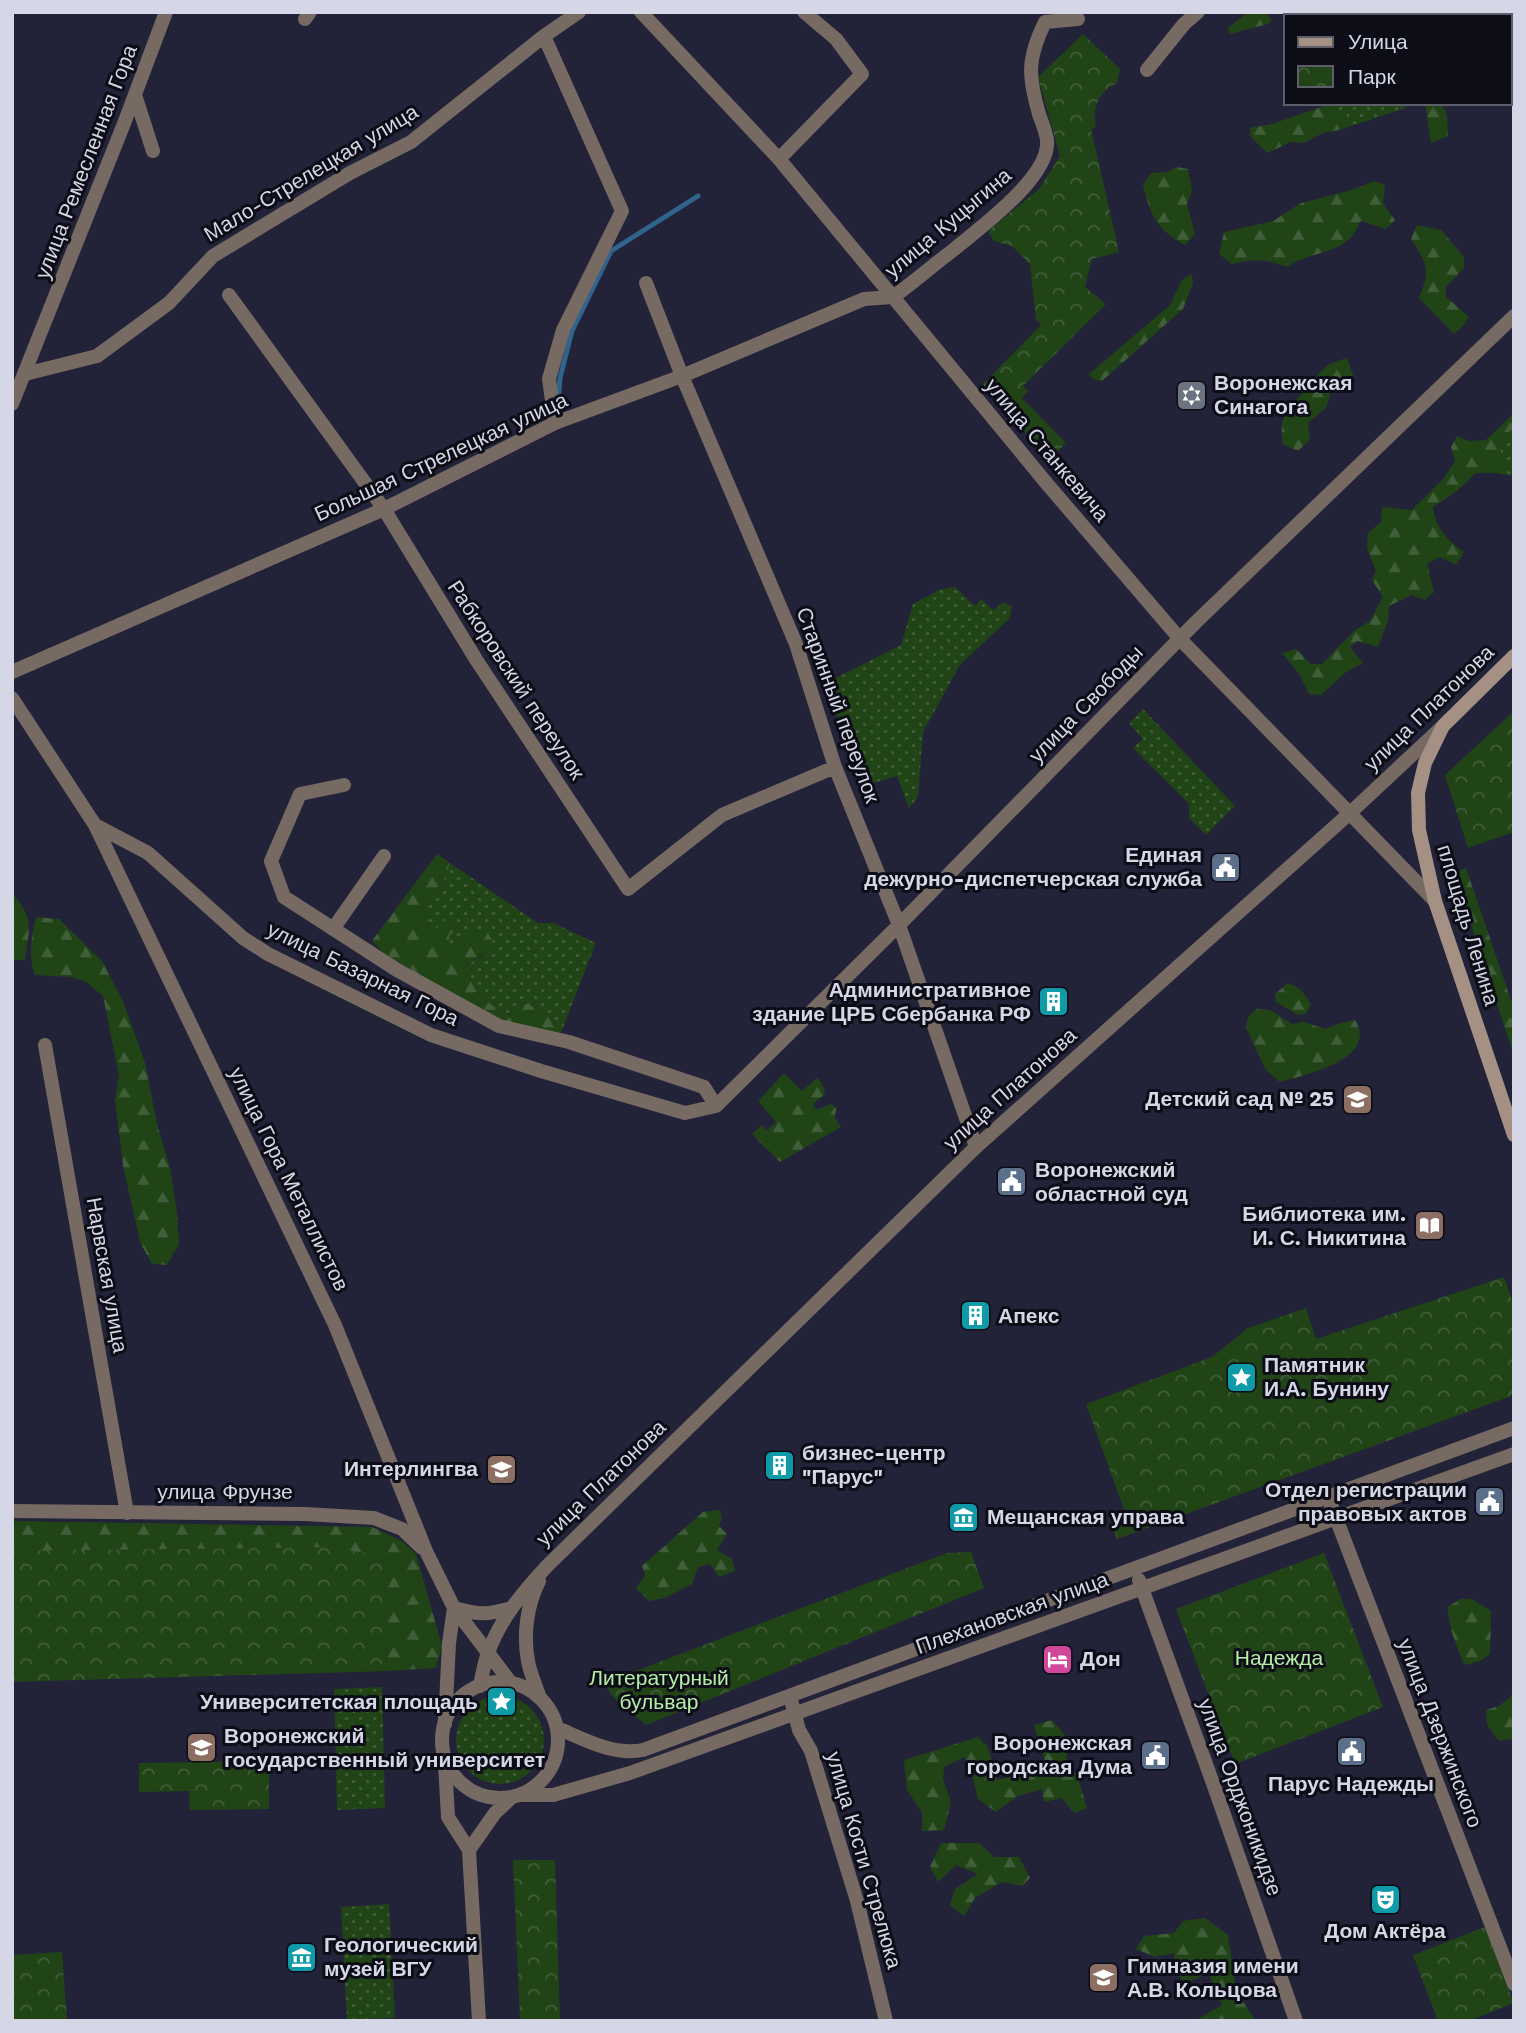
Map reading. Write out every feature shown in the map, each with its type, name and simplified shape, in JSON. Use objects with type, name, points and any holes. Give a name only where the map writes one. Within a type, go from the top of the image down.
[{"type":"main road","name":"улица Платонова","points":[[1443,726],[1514,656]]},
{"type":"main road","name":"площадь Ленина","points":[[1443,726],[1425,763],[1418,793],[1419,830],[1436,901],[1514,1135]]},
{"type":"street","name":"улица Ремесленная Гора","points":[[12,404],[166,12]]},
{"type":"street","name":"Мало-Стрелецкая улица","points":[[25,374],[97,356],[170,303],[213,256],[350,173],[411,142],[544,36],[579,12]]},
{"type":"street","name":"улица Станкевича","points":[[641,12],[779,159],[1048,485],[1180,639],[1436,901]]},
{"type":"street","points":[[779,159],[862,74],[836,39],[804,12]]},
{"type":"street","points":[[1147,70],[1184,24],[1198,12]]},
{"type":"street","name":"улица Куцыгина","points":[[893,297],[1006,207],[1033,177],[1043,160],[1047,142],[1032,89],[1030,68],[1036,40],[1045,22],[1078,19]]},
{"type":"street","points":[[544,36],[622,211],[563,330],[549,379],[555,423]]},
{"type":"street","points":[[135,95],[153,151]]},
{"type":"street","name":"Старинный переулок","points":[[646,283],[682,376],[796,644],[835,767],[899,925],[976,1147]]},
{"type":"street","name":"Рабкоровский переулок","points":[[229,295],[384,509],[477,661],[628,889],[722,815],[835,767]]},
{"type":"street","name":"Большая Стрелецкая улица","points":[[12,672],[384,509],[555,423],[682,376],[864,299],[893,297]]},
{"type":"street","name":"улица Свободы","points":[[716,1107],[1267,552],[1514,316]]},
{"type":"street","name":"улица Гора Металлистов","points":[[12,698],[95,825],[335,1325],[426,1551],[454,1608],[512,1683]]},
{"type":"street","name":"улица Платонова","points":[[480,1686],[487,1654],[502,1623],[524,1591],[547,1566],[976,1147],[1350,813],[1443,726]]},
{"type":"street","name":"улица Базарная Гора","points":[[95,825],[148,853],[243,938],[268,954],[431,1035],[541,1071],[685,1113],[716,1107],[704,1087],[569,1042],[499,1026],[397,970],[284,897],[271,862],[300,794],[344,785]]},
{"type":"street","name":"улица Базарная Гора","points":[[333,929],[384,856]]},
{"type":"street","name":"Нарвская улица","points":[[45,1045],[127,1513]]},
{"type":"street","name":"Плехановская улица","points":[[557,1728],[607,1748],[632,1752],[643,1750],[1514,1428]]},
{"type":"street","name":"Плехановская улица","points":[[516,1796],[553,1795],[595,1784],[1514,1454]]},
{"type":"street","name":"улица Дзержинского","points":[[1328,1497],[1514,1984]]},
{"type":"street","name":"улица Фрунзе","points":[[12,1511],[305,1514],[374,1518],[402,1529],[426,1551]]},
{"type":"street","name":"улица Платонова","points":[[540,1698],[528,1661],[526,1628],[531,1595],[547,1566]]},
{"type":"street","name":"улица Орджоникидзе","points":[[1133,1569],[1143,1588],[1296,2021]]},
{"type":"street","points":[[479,2021],[469,1850],[448,1817],[443,1739],[449,1643],[454,1608],[476,1614],[512,1608]]},
{"type":"street","points":[[445,1724],[451,1710],[461,1698],[480,1686],[495,1682],[512,1683],[540,1698],[551,1712],[557,1728],[558,1742],[551,1768],[533,1788],[516,1796],[495,1813],[469,1850]]},
{"type":"street","name":"улица Кости Стрелюка","points":[[790,1696],[799,1730],[811,1751],[853,1888],[886,2021]]},
{"type":"street","points":[[444,1755],[459,1781],[472,1791],[491,1798],[516,1796]]},
{"type":"green space","points":[[1248,12],[1266,12],[1272,21],[1230,34],[1228,28]]},
{"type":"green space","points":[[1083,34],[1120,69],[1117,83],[1105,91],[1098,101],[1096,127],[1091,129],[1119,252],[1092,259],[1085,287],[1106,304],[1023,386],[1028,391],[1022,398],[1066,443],[1050,459],[981,386],[1041,325],[1036,319],[1030,264],[1012,246],[994,241],[988,231],[1039,189],[1060,156],[1038,77]]},
{"type":"green space","points":[[1405,105],[1406,108],[1339,130],[1347,116],[1335,107],[1324,106]]},
{"type":"green space","points":[[1425,105],[1442,105],[1447,115],[1448,136],[1431,143]]},
{"type":"green space","points":[[1324,106],[1335,107],[1347,116],[1339,130],[1323,133],[1304,143],[1291,142],[1267,153],[1250,136],[1250,128],[1272,124]]},
{"type":"green space","points":[[1177,167],[1188,169],[1192,191],[1187,204],[1195,234],[1185,245],[1167,233],[1156,221],[1143,185],[1151,173],[1167,172]]},
{"type":"green space","points":[[1375,181],[1385,185],[1383,204],[1395,220],[1386,229],[1361,221],[1352,236],[1341,245],[1287,267],[1260,260],[1232,264],[1219,254],[1224,232],[1273,221],[1301,203]]},
{"type":"green space","points":[[1417,225],[1441,230],[1464,257],[1464,268],[1446,287],[1446,297],[1469,317],[1454,334],[1419,298],[1426,267],[1411,239]]},
{"type":"green space","points":[[1192,274],[1193,283],[1183,309],[1102,381],[1093,379],[1089,374],[1170,305],[1182,280]]},
{"type":"green space","points":[[1347,358],[1354,378],[1331,392],[1326,408],[1308,423],[1310,440],[1298,451],[1283,444],[1282,425],[1290,406],[1324,368]]},
{"type":"green space","points":[[1514,413],[1514,428],[1498,442],[1504,465],[1496,473],[1476,473],[1457,491],[1433,507],[1436,521],[1443,533],[1464,552],[1456,565],[1440,557],[1427,564],[1434,592],[1425,600],[1411,595],[1389,606],[1388,621],[1378,647],[1357,641],[1350,647],[1363,663],[1346,672],[1321,695],[1309,694],[1300,675],[1282,653],[1296,649],[1311,664],[1322,664],[1354,631],[1370,621],[1383,597],[1372,580],[1376,571],[1367,548],[1368,533],[1381,522],[1382,507],[1412,510],[1444,478],[1455,461],[1451,447],[1457,436],[1469,441],[1486,440]]},
{"type":"green space","points":[[1514,428],[1514,476],[1496,473],[1504,465],[1498,442]]},
{"type":"green space","points":[[955,587],[975,606],[981,599],[993,610],[1003,602],[1012,607],[1010,618],[960,665],[923,732],[918,797],[909,808],[897,776],[860,787],[826,683],[901,645],[913,604],[939,590]]},
{"type":"green space","points":[[1143,709],[1235,806],[1206,835],[1189,818],[1189,804],[1133,748],[1143,739],[1129,723]]},
{"type":"green space","points":[[1514,711],[1514,832],[1468,848],[1445,775]]},
{"type":"green space","points":[[437,854],[450,863],[442,886],[422,908],[427,916],[428,930],[434,933],[442,921],[451,920],[460,926],[449,936],[450,945],[463,943],[473,931],[487,931],[495,946],[465,966],[477,991],[487,1001],[511,1016],[520,1001],[544,1011],[562,1030],[559,1035],[503,1022],[390,959],[372,941]]},
{"type":"green space","points":[[450,863],[538,923],[553,923],[596,943],[562,1030],[544,1011],[520,1001],[512,1016],[482,997],[473,985],[465,966],[485,954],[463,943],[449,945],[449,936],[459,926],[451,920],[442,922],[434,933],[428,930],[427,916],[422,908],[442,886]]},
{"type":"green space","points":[[1466,868],[1514,1009],[1514,1056],[1454,873]]},
{"type":"green space","points":[[12,893],[24,910],[29,924],[25,960],[12,960]]},
{"type":"green space","points":[[36,917],[59,919],[102,961],[123,1001],[145,1063],[157,1124],[170,1168],[179,1244],[167,1265],[152,1264],[140,1242],[123,1165],[115,1101],[119,1075],[103,996],[85,981],[70,977],[35,975],[31,946]]},
{"type":"green space","points":[[1288,983],[1299,989],[1309,1001],[1311,1005],[1306,1014],[1298,1015],[1276,1002],[1275,994]]},
{"type":"green space","points":[[1256,1009],[1270,1010],[1292,1024],[1304,1022],[1325,1029],[1355,1020],[1360,1034],[1357,1045],[1349,1055],[1336,1063],[1280,1082],[1266,1070],[1246,1028],[1248,1017]]},
{"type":"green space","points":[[784,1073],[802,1091],[817,1078],[822,1083],[825,1094],[813,1104],[816,1110],[831,1104],[836,1108],[835,1118],[841,1127],[780,1162],[752,1134],[762,1125],[767,1130],[776,1122],[758,1101]]},
{"type":"green space","points":[[1504,1277],[1514,1306],[1514,1395],[1117,1539],[1109,1518],[1125,1512],[1086,1404],[1212,1357],[1248,1328],[1306,1308],[1316,1339]]},
{"type":"green space","points":[[720,1510],[722,1518],[719,1526],[727,1534],[717,1550],[732,1559],[735,1571],[719,1577],[710,1564],[698,1567],[692,1584],[665,1598],[649,1601],[636,1588],[645,1575],[642,1566],[703,1512]]},
{"type":"green space","points":[[12,1521],[372,1527],[402,1541],[416,1554],[442,1646],[436,1668],[387,1671],[383,1556],[12,1576]]},
{"type":"green space","points":[[330,1547],[383,1556],[387,1671],[12,1682],[12,1551]]},
{"type":"green space","name":"Литературный бульвар","points":[[971,1552],[984,1588],[646,1725],[613,1697],[604,1683],[947,1553]]},
{"type":"green space","name":"Надежда","points":[[1324,1553],[1383,1707],[1235,1764],[1176,1609]]},
{"type":"green space","points":[[1461,1599],[1472,1599],[1491,1611],[1490,1654],[1467,1665],[1463,1663],[1451,1630],[1447,1607]]},
{"type":"green space","points":[[382,1687],[385,1808],[337,1810],[334,1689]]},
{"type":"green space","points":[[1514,1694],[1514,1744],[1511,1739],[1499,1741],[1487,1725],[1486,1710],[1499,1706]]},
{"type":"green space","points":[[500,1696],[517,1699],[531,1709],[541,1723],[544,1740],[541,1757],[531,1771],[517,1781],[500,1784],[483,1781],[469,1771],[459,1757],[456,1740],[459,1723],[469,1709],[483,1699]]},
{"type":"green space","points":[[1052,1720],[1070,1743],[1066,1758],[1078,1778],[1087,1808],[1074,1813],[1062,1798],[1044,1802],[1042,1789],[1018,1796],[996,1812],[978,1799],[964,1757],[944,1767],[943,1779],[951,1802],[944,1830],[922,1831],[922,1812],[907,1790],[904,1760],[978,1737],[988,1747],[997,1780],[1047,1767],[1034,1725]]},
{"type":"green space","points":[[269,1761],[269,1809],[190,1810],[189,1791],[139,1792],[139,1763]]},
{"type":"green space","points":[[941,1843],[979,1843],[994,1857],[1019,1857],[1030,1878],[1022,1886],[1002,1882],[975,1898],[964,1916],[950,1905],[955,1889],[978,1874],[956,1865],[938,1882],[930,1867]]},
{"type":"green space","points":[[513,1860],[555,1860],[560,2021],[520,2021]]},
{"type":"green space","points":[[389,1904],[395,2018],[347,2020],[341,1907]]},
{"type":"green space","points":[[1205,1918],[1228,1935],[1236,1991],[1256,2021],[1200,2021],[1198,2019],[1222,2005],[1209,1973],[1186,1983],[1174,1972],[1174,1953],[1155,1957],[1136,1949],[1144,1936],[1174,1933],[1183,1921]]},
{"type":"green space","points":[[1485,1927],[1514,2003],[1469,2021],[1438,2021],[1413,1955]]},
{"type":"green space","points":[[62,1952],[67,2021],[12,2021],[12,1955]]},
{"type":"waterway","points":[[558,404],[560,378],[572,331],[611,251],[698,196]]},
{"type":"place","name":"Воронежская Синагога","points":[[1191,395]]},
{"type":"place","name":"Единая дежурно-диспетчерская служба","points":[[1225,867]]},
{"type":"place","name":"Административное здание ЦРБ Сбербанка РФ","points":[[1054,1002]]},
{"type":"place","name":"Детский сад № 25","points":[[1357,1099]]},
{"type":"place","name":"Воронежский областной суд","points":[[1012,1182]]},
{"type":"place","name":"Библиотека им. И. С. Никитина","points":[[1429,1226]]},
{"type":"place","name":"Апекс","points":[[975,1316]]},
{"type":"place","name":"Памятник И.А. Бунину","points":[[1241,1377]]},
{"type":"place","name":"бизнес-центр \"Парус\"","points":[[779,1465]]},
{"type":"place","name":"Интерлингва","points":[[501,1469]]},
{"type":"place","name":"Отдел регистрации правовых актов","points":[[1490,1502]]},
{"type":"place","name":"Мещанская управа","points":[[964,1517]]},
{"type":"place","name":"Дон","points":[[1057,1659]]},
{"type":"place","name":"Университетская площадь","points":[[501,1702]]},
{"type":"place","name":"Воронежский государственный университет","points":[[201,1748]]},
{"type":"place","name":"Парус Надежды","points":[[1351,1752]]},
{"type":"place","name":"Воронежская городская Дума","points":[[1155,1755]]},
{"type":"place","name":"Дом Актёра","points":[[1385,1899]]},
{"type":"place","name":"Геологический музей ВГУ","points":[[301,1957]]},
{"type":"place","name":"Гимназия имени А.В. Кольцова","points":[[1104,1978]]}]
